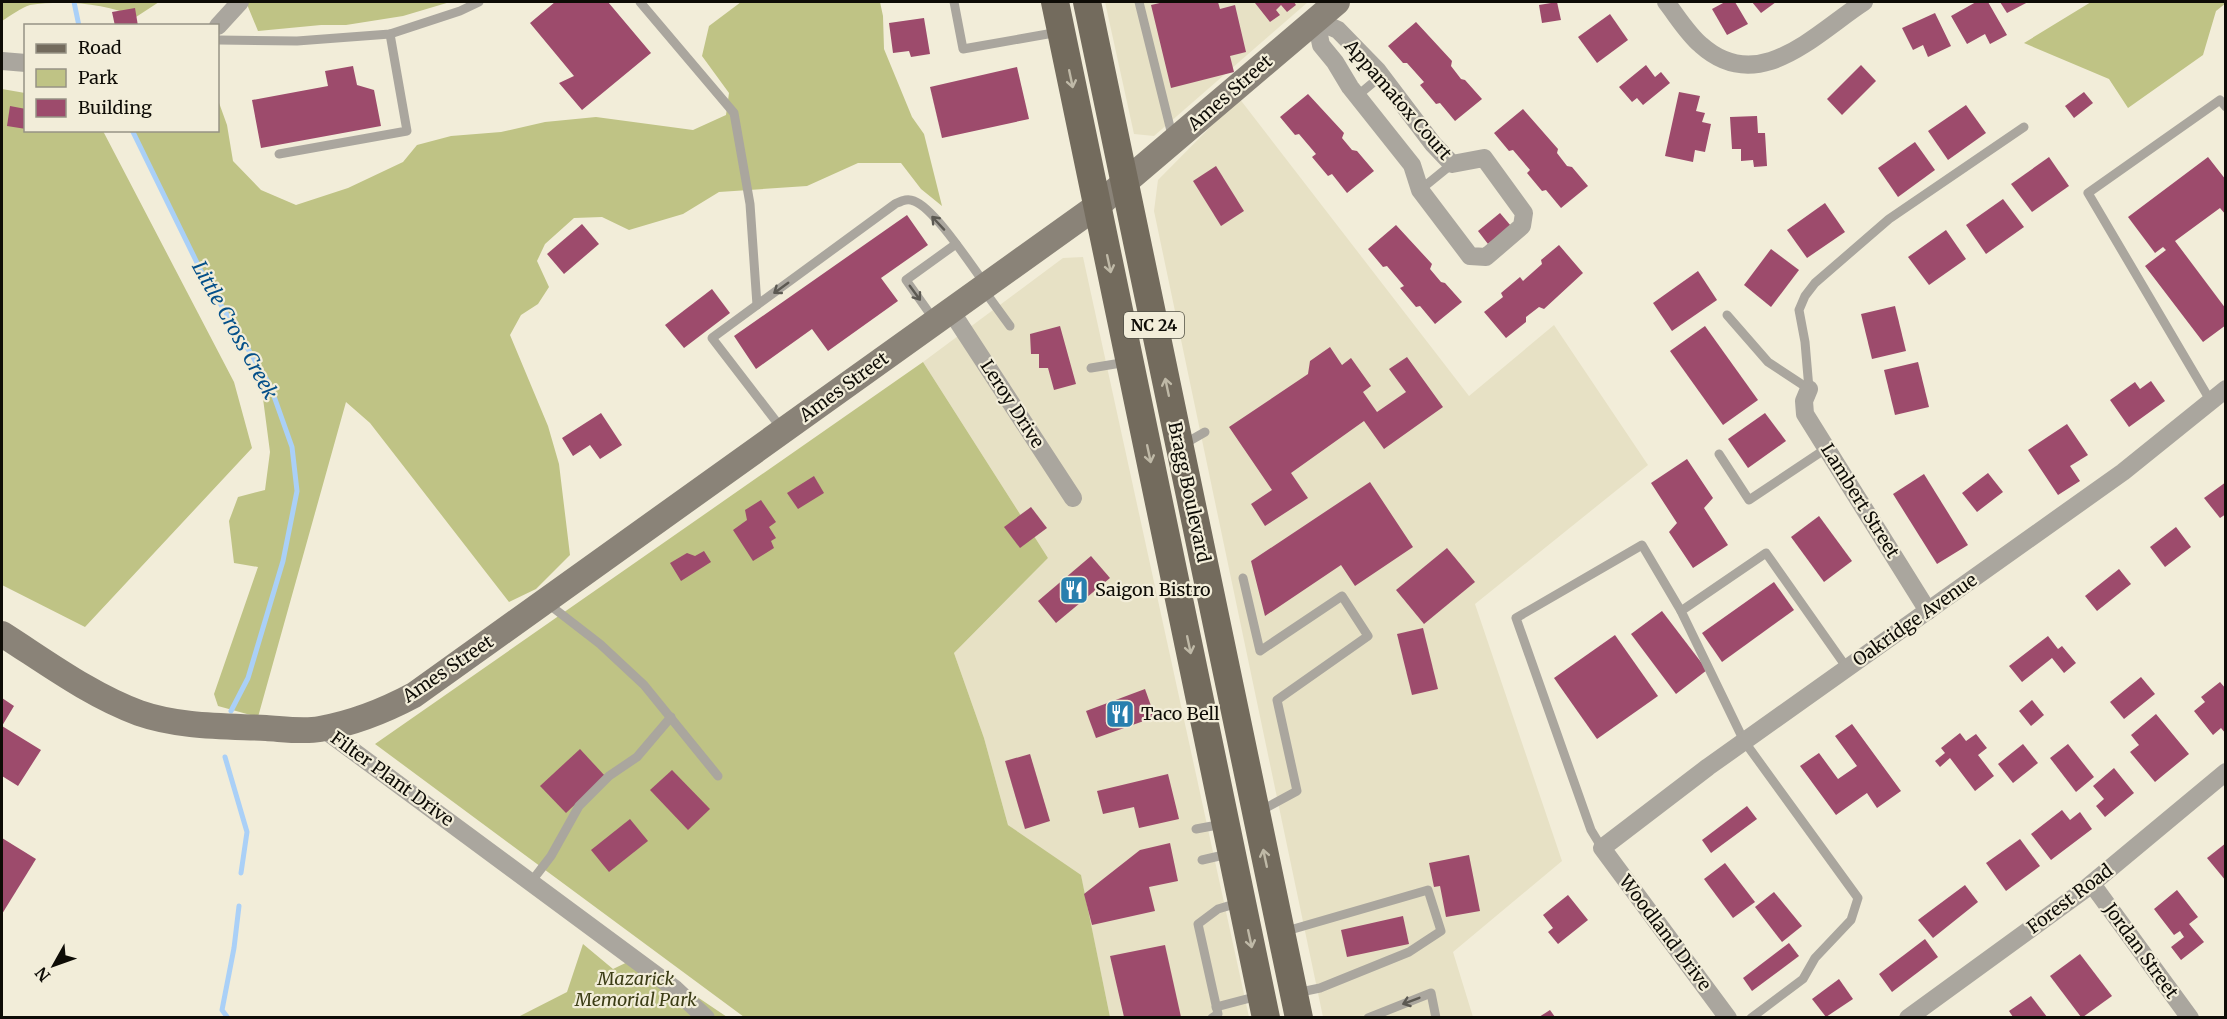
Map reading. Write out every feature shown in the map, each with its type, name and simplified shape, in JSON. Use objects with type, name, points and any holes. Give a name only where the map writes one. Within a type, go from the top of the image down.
[{"type":"main road","name":"Bragg Boulevard","points":[[1055,2],[1264,1006]]},
{"type":"main road","name":"Bragg Boulevard","points":[[1087,2],[1297,1006]]},
{"type":"street","points":[[219,25],[240,2]]},
{"type":"street","name":"Ames Street","points":[[322,728],[351,722],[384,710],[414,695],[985,287],[1125,184],[1337,2]]},
{"type":"street","points":[[1666,2],[1707,51],[1728,61],[1751,64],[1775,61],[1796,51],[1864,2]]},
{"type":"street","points":[[1316,20],[1321,45],[1357,96],[1412,165],[1420,190]]},
{"type":"street","name":"Appamatox Court","points":[[1316,20],[1338,30],[1381,76],[1433,144],[1452,164],[1484,158],[1524,213],[1522,226],[1486,257],[1470,256],[1420,190]]},
{"type":"street","points":[[2,61],[24,63]]},
{"type":"street","name":"Leroy Drive","points":[[943,317],[1073,498]]},
{"type":"street","name":"Lambert Street","points":[[1809,389],[1804,401],[1805,414],[1928,610]]},
{"type":"street","name":"Oakridge Avenue","points":[[1602,848],[1744,741],[2123,472],[2226,389]]},
{"type":"street","name":"Filter Plant Drive","points":[[2,634],[97,695],[140,713],[200,725],[312,730],[322,728],[675,989],[705,1017]]},
{"type":"street","name":"Forest Road","points":[[1908,1017],[2091,884],[2226,772]]},
{"type":"street","name":"Woodland Drive","points":[[1602,848],[1728,1017]]},
{"type":"street","name":"Jordan Street","points":[[2091,884],[2190,1017]]},
{"type":"lane","points":[[219,40],[297,41],[390,34],[460,11],[479,2]]},
{"type":"lane","points":[[640,2],[734,112],[750,204],[757,305]]},
{"type":"lane","points":[[954,2],[963,49],[1061,31]]},
{"type":"lane","points":[[1139,2],[1174,142]]},
{"type":"lane","points":[[279,154],[407,131],[390,34]]},
{"type":"lane","points":[[1357,96],[1381,76]]},
{"type":"lane","points":[[2210,400],[2088,193],[2220,100],[2226,107]]},
{"type":"lane","points":[[1809,389],[1805,342],[1798,310],[1815,283],[1889,219],[2024,128]]},
{"type":"lane","points":[[1420,190],[1452,164]]},
{"type":"lane","points":[[783,431],[712,338],[896,204],[906,200],[915,201],[940,224],[956,244],[1010,326]]},
{"type":"lane","points":[[943,317],[906,280],[956,244]]},
{"type":"lane","points":[[1727,315],[1768,362],[1809,389]]},
{"type":"lane","points":[[1091,368],[1130,362]]},
{"type":"lane","points":[[1180,447],[1205,432]]},
{"type":"lane","points":[[1719,454],[1749,500],[1827,448]]},
{"type":"lane","points":[[1602,848],[1591,830],[1516,618],[1642,545],[1680,611],[1744,741],[1858,898],[1851,920],[1815,958],[1803,979],[1751,1017]]},
{"type":"lane","points":[[1680,611],[1766,553],[1847,668]]},
{"type":"lane","points":[[1243,578],[1260,651],[1342,596],[1368,636],[1277,700],[1297,791],[1256,814]]},
{"type":"lane","points":[[545,601],[615,657],[644,685],[718,776]]},
{"type":"lane","points":[[531,882],[551,856],[579,806],[609,776],[637,757],[671,717]]},
{"type":"lane","points":[[1196,829],[1226,823]]},
{"type":"lane","points":[[1202,860],[1232,853]]},
{"type":"lane","points":[[1281,933],[1428,890],[1442,931],[1409,952],[1320,988],[1297,1006]]},
{"type":"lane","points":[[1212,1017],[1218,1014],[1198,924],[1218,909],[1242,902]]},
{"type":"lane","points":[[1368,1017],[1431,993],[1436,1017]]},
{"type":"lane","points":[[1216,1007],[1264,1006]]},
{"type":"shaded area","points":[[1105,2],[1308,2],[1154,136],[1134,134]]},
{"type":"shaded area","points":[[1239,98],[1469,396],[1554,325],[1648,465],[1475,604],[1562,861],[1453,952],[1473,1017],[1323,1017],[1154,211],[1158,180]]},
{"type":"shaded area","points":[[1083,257],[1249,1017],[1110,1017],[1081,876],[1008,825],[984,738],[954,653],[1048,558],[923,362],[1063,258]]},
{"type":"green space","points":[[2,2],[159,2],[136,17],[124,12],[84,4],[30,5],[2,21]]},
{"type":"green space","points":[[246,2],[450,2],[403,16],[346,25],[258,31]]},
{"type":"green space","points":[[741,2],[880,2],[883,16],[884,49],[912,117],[924,134],[942,206],[921,189],[901,163],[858,163],[807,186],[719,192],[683,214],[629,230],[602,217],[574,218],[545,244],[537,261],[549,287],[538,304],[521,315],[510,335],[548,426],[559,464],[570,555],[536,589],[509,602],[370,423],[346,402],[258,717],[218,706],[214,694],[258,567],[234,563],[229,521],[238,497],[265,490],[270,452],[259,368],[196,260],[132,132],[219,132],[219,103],[227,125],[233,161],[261,190],[296,205],[348,188],[403,162],[417,145],[451,136],[501,132],[545,122],[596,117],[693,130],[726,115],[729,93],[702,56],[709,26]]},
{"type":"green space","points":[[2091,2],[2226,3],[2216,11],[2203,55],[2128,108],[2109,79],[2024,43]]},
{"type":"green space","points":[[2,89],[24,93],[24,132],[104,132],[234,382],[252,448],[85,627],[2,585]]},
{"type":"green space","points":[[923,362],[1048,558],[954,653],[984,738],[1008,825],[1081,875],[1110,1017],[744,1017],[375,744]]},
{"type":"green space","name":"Mazarick Memorial Park","points":[[583,944],[613,969],[638,957],[727,1017],[516,1018],[567,992]]},
{"type":"building","points":[[555,2],[608,2],[651,53],[582,110],[559,83],[574,76],[530,23]]},
{"type":"building","points":[[1164,2],[1218,2],[1220,9],[1235,5],[1246,52],[1230,56],[1234,72],[1171,88],[1151,5]]},
{"type":"building","points":[[1256,2],[1294,2],[1296,5],[1287,12],[1281,5],[1276,10],[1280,15],[1270,22]]},
{"type":"building","points":[[1557,2],[1561,20],[1542,23],[1539,5]]},
{"type":"building","points":[[1725,2],[1735,2],[1748,24],[1727,35],[1712,9]]},
{"type":"building","points":[[1752,2],[1776,2],[1761,13]]},
{"type":"building","points":[[1976,2],[1988,2],[2007,35],[1990,44],[1985,34],[1967,44],[1951,16]]},
{"type":"building","points":[[2000,2],[2028,2],[2007,13]]},
{"type":"building","points":[[135,8],[138,24],[115,24],[112,12]]},
{"type":"building","points":[[1935,13],[1951,46],[1928,57],[1923,45],[1913,50],[1902,28]]},
{"type":"building","points":[[1610,14],[1628,40],[1597,63],[1578,37]]},
{"type":"building","points":[[924,18],[930,54],[911,57],[909,51],[893,53],[889,23]]},
{"type":"building","points":[[1416,22],[1452,61],[1451,66],[1461,79],[1465,80],[1482,99],[1455,121],[1420,85],[1424,82],[1388,46]]},
{"type":"building","points":[[1646,65],[1655,77],[1661,72],[1670,83],[1643,105],[1637,98],[1632,102],[1619,87]]},
{"type":"building","points":[[1861,65],[1876,81],[1842,115],[1827,99]]},
{"type":"building","points":[[353,66],[357,85],[374,90],[381,126],[261,148],[252,100],[328,86],[325,71]]},
{"type":"building","points":[[1017,67],[1029,119],[942,138],[930,87]]},
{"type":"building","points":[[1679,92],[1700,96],[1696,111],[1705,113],[1702,122],[1711,124],[1705,152],[1695,150],[1693,162],[1665,156]]},
{"type":"building","points":[[2084,92],[2093,103],[2074,118],[2065,106]]},
{"type":"building","points":[[1308,94],[1344,133],[1342,138],[1352,150],[1357,151],[1374,171],[1347,193],[1332,174],[1328,176],[1312,157],[1316,154],[1299,134],[1295,135],[1280,117]]},
{"type":"building","points":[[1966,105],[1986,133],[1948,160],[1928,131]]},
{"type":"building","points":[[10,106],[24,109],[24,129],[7,126]]},
{"type":"building","points":[[1523,109],[1558,149],[1557,153],[1567,166],[1572,167],[1588,186],[1561,208],[1527,173],[1530,170],[1513,150],[1509,151],[1494,133]]},
{"type":"building","points":[[1757,116],[1758,133],[1765,133],[1767,166],[1754,167],[1753,160],[1741,161],[1741,149],[1732,149],[1730,117]]},
{"type":"building","points":[[1915,142],[1935,170],[1898,197],[1878,168]]},
{"type":"building","points":[[2049,157],[2069,186],[2032,212],[2011,184]]},
{"type":"building","points":[[2208,157],[2226,180],[2226,215],[2220,208],[2175,241],[2226,309],[2226,325],[2203,342],[2145,266],[2166,250],[2163,247],[2155,253],[2128,217]]},
{"type":"building","points":[[1216,166],[1244,211],[1221,226],[1193,181]]},
{"type":"building","points":[[2003,199],[2024,227],[1986,254],[1966,225]]},
{"type":"building","points":[[1825,203],[1845,232],[1807,258],[1787,230]]},
{"type":"building","points":[[1500,213],[1511,226],[1488,244],[1478,231]]},
{"type":"building","points":[[907,215],[928,245],[881,278],[898,301],[828,351],[812,329],[756,369],[734,336]]},
{"type":"building","points":[[582,224],[599,244],[564,274],[547,254]]},
{"type":"building","points":[[1396,225],[1432,264],[1430,269],[1441,282],[1445,283],[1462,302],[1435,324],[1400,288],[1404,286],[1387,266],[1383,267],[1368,249]]},
{"type":"building","points":[[1946,230],[1966,259],[1929,285],[1908,257]]},
{"type":"building","points":[[1559,245],[1583,273],[1544,309],[1539,307],[1526,317],[1526,322],[1506,338],[1484,312],[1503,297],[1501,293],[1520,277],[1523,281],[1542,264],[1541,260]]},
{"type":"building","points":[[1771,249],[1799,270],[1771,307],[1744,285]]},
{"type":"building","points":[[1698,271],[1717,300],[1672,331],[1653,303]]},
{"type":"building","points":[[712,289],[730,313],[684,348],[665,325]]},
{"type":"building","points":[[1895,306],[1906,351],[1872,359],[1861,314]]},
{"type":"building","points":[[1060,326],[1076,384],[1054,390],[1048,368],[1039,368],[1039,354],[1031,354],[1030,334]]},
{"type":"building","points":[[1705,326],[1758,400],[1723,425],[1670,351]]},
{"type":"building","points":[[1330,347],[1342,365],[1351,358],[1371,386],[1363,392],[1377,412],[1406,392],[1389,369],[1407,357],[1443,407],[1384,449],[1364,421],[1291,473],[1308,498],[1265,526],[1251,504],[1272,490],[1229,427],[1308,374],[1310,361]]},
{"type":"building","points":[[1918,362],[1929,407],[1895,415],[1884,370]]},
{"type":"building","points":[[2151,381],[2165,401],[2129,427],[2110,400],[2135,382],[2140,389]]},
{"type":"building","points":[[601,413],[622,445],[600,459],[590,445],[573,456],[562,438]]},
{"type":"building","points":[[1765,413],[1786,441],[1748,468],[1728,439]]},
{"type":"building","points":[[2067,424],[2088,455],[2070,466],[2080,481],[2058,495],[2028,450]]},
{"type":"building","points":[[1687,459],[1713,498],[1704,508],[1728,545],[1693,568],[1669,532],[1677,523],[1651,483]]},
{"type":"building","points":[[1988,473],[2003,492],[1977,512],[1962,493]]},
{"type":"building","points":[[1924,474],[1968,545],[1937,564],[1893,494]]},
{"type":"building","points":[[814,476],[824,493],[798,509],[787,493]]},
{"type":"building","points":[[1370,482],[1413,547],[1355,586],[1341,565],[1265,616],[1251,561]]},
{"type":"building","points":[[2226,482],[2226,514],[2220,518],[2204,498]]},
{"type":"building","points":[[761,500],[776,522],[769,527],[776,538],[771,541],[774,548],[753,561],[733,530],[747,520],[745,510]]},
{"type":"building","points":[[1031,507],[1047,528],[1020,548],[1004,527]]},
{"type":"building","points":[[1819,516],[1852,561],[1824,582],[1791,537]]},
{"type":"building","points":[[2176,527],[2191,547],[2165,567],[2150,547]]},
{"type":"building","points":[[1447,548],[1475,582],[1424,624],[1396,590]]},
{"type":"building","points":[[704,551],[711,562],[681,581],[670,563],[687,553],[695,556]]},
{"type":"building","name":"Saigon Bistro","points":[[1091,556],[1110,578],[1056,623],[1038,601]]},
{"type":"building","points":[[2119,569],[2131,584],[2097,611],[2085,596]]},
{"type":"building","points":[[1774,582],[1794,610],[1722,662],[1702,633]]},
{"type":"building","points":[[1662,611],[1707,670],[1676,694],[1631,634]]},
{"type":"building","points":[[1423,628],[1438,689],[1412,695],[1397,634]]},
{"type":"building","points":[[1615,635],[1658,696],[1597,739],[1554,678]]},
{"type":"building","points":[[2048,636],[2058,649],[2062,646],[2076,663],[2064,673],[2052,658],[2022,682],[2009,666]]},
{"type":"building","points":[[2141,677],[2155,694],[2124,719],[2110,702]]},
{"type":"building","points":[[2220,682],[2226,689],[2226,734],[2221,728],[2213,735],[2194,711],[2205,702],[2201,697]]},
{"type":"building","name":"Taco Bell","points":[[1145,689],[1155,717],[1096,738],[1086,711]]},
{"type":"building","points":[[2,698],[14,706],[2,726]]},
{"type":"building","points":[[2032,700],[2044,715],[2031,726],[2019,711]]},
{"type":"building","points":[[2156,714],[2189,754],[2155,782],[2130,752],[2139,745],[2131,735]]},
{"type":"building","points":[[1852,724],[1901,791],[1877,808],[1867,793],[1836,815],[1800,766],[1819,753],[1838,779],[1857,766],[1835,736]]},
{"type":"building","points":[[2,726],[41,750],[18,786],[2,776]]},
{"type":"building","points":[[1960,733],[1966,741],[1976,734],[1987,748],[1978,755],[1994,776],[1975,791],[1950,758],[1940,767],[1935,761],[1945,753],[1941,748]]},
{"type":"building","points":[[2023,744],[2038,763],[2013,783],[1998,764]]},
{"type":"building","points":[[2068,744],[2094,777],[2076,792],[2050,758]]},
{"type":"building","points":[[580,749],[605,776],[566,813],[540,786]]},
{"type":"building","points":[[1030,754],[1050,821],[1025,829],[1005,761]]},
{"type":"building","points":[[2114,768],[2134,793],[2105,817],[2096,806],[2104,799],[2093,786]]},
{"type":"building","points":[[672,770],[710,809],[688,830],[650,790]]},
{"type":"building","points":[[1168,774],[1179,819],[1139,828],[1134,807],[1103,814],[1097,791]]},
{"type":"building","points":[[1747,806],[1757,819],[1711,853],[1702,840]]},
{"type":"building","points":[[2062,810],[2070,820],[2080,812],[2092,829],[2051,860],[2031,834]]},
{"type":"building","points":[[630,819],[648,841],[609,872],[591,850]]},
{"type":"building","points":[[2,838],[36,859],[2,914]]},
{"type":"building","points":[[2020,839],[2040,866],[2006,891],[1986,863]]},
{"type":"building","points":[[1170,843],[1178,881],[1149,887],[1155,911],[1092,925],[1084,894],[1140,850]]},
{"type":"building","points":[[2226,843],[2226,881],[2207,858]]},
{"type":"building","points":[[1469,855],[1480,911],[1446,917],[1440,886],[1434,887],[1429,863]]},
{"type":"building","points":[[1725,863],[1755,902],[1733,918],[1704,879]]},
{"type":"building","points":[[1965,885],[1978,902],[1933,938],[1918,920]]},
{"type":"building","points":[[2177,890],[2198,917],[2189,924],[2204,942],[2181,960],[2171,947],[2184,937],[2180,931],[2174,935],[2154,909]]},
{"type":"building","points":[[1774,892],[1802,926],[1782,942],[1755,907]]},
{"type":"building","points":[[1568,895],[1588,920],[1558,944],[1548,932],[1553,928],[1543,915]]},
{"type":"building","points":[[1403,916],[1409,944],[1347,957],[1341,930]]},
{"type":"building","points":[[1925,939],[1938,957],[1892,992],[1879,974]]},
{"type":"building","points":[[1789,943],[1799,956],[1752,991],[1743,978]]},
{"type":"building","points":[[1165,945],[1181,1017],[1124,1017],[1110,956]]},
{"type":"building","points":[[2080,954],[2112,996],[2083,1017],[2050,976]]},
{"type":"building","points":[[1839,979],[1853,999],[1826,1017],[1812,999]]},
{"type":"building","points":[[2031,996],[2047,1017],[2013,1017],[2009,1011]]},
{"type":"building","points":[[1550,1010],[1555,1017],[1539,1017]]},
{"type":"waterway","name":"Little Cross Creek","points":[[74,2],[79,24]]},
{"type":"waterway","name":"Little Cross Creek","points":[[133,132],[204,277],[270,385],[292,447],[297,491],[283,561],[248,678],[231,711]]},
{"type":"waterway","name":"Little Cross Creek","points":[[225,757],[247,832],[241,873]]},
{"type":"waterway","name":"Little Cross Creek","points":[[228,1018],[222,1010],[234,948],[239,906]]},
{"type":"place","name":"Saigon Bistro","points":[[1074,590]]},
{"type":"place","name":"Taco Bell","points":[[1120,714]]}]
